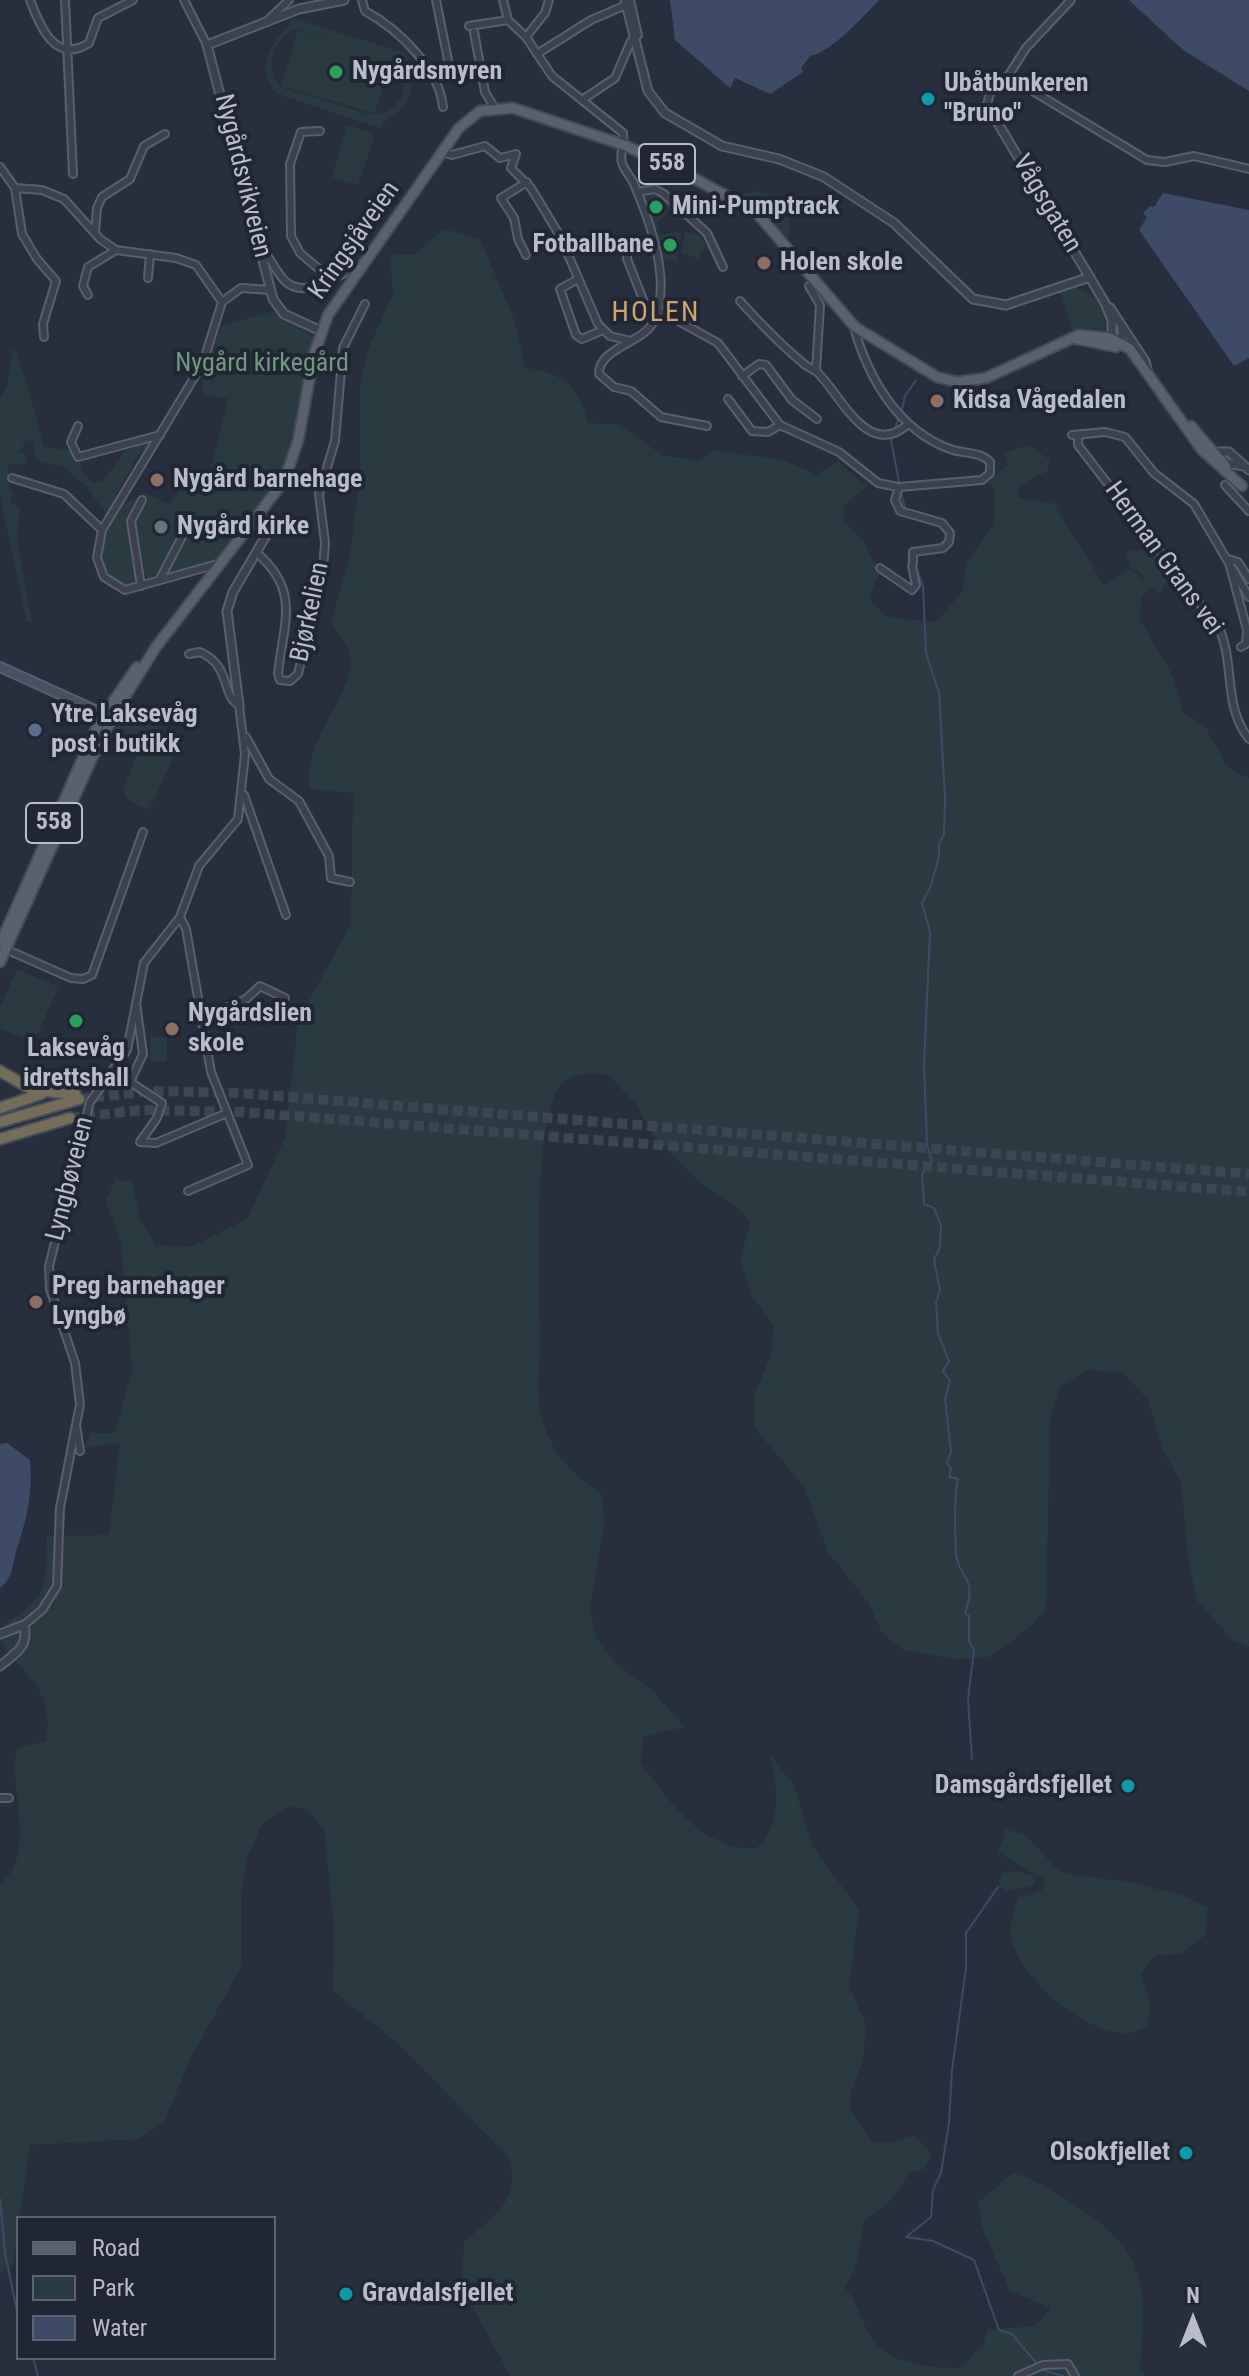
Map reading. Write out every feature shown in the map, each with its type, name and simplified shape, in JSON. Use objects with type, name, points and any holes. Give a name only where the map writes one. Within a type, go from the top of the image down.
[{"type":"highway","points":[[0,1071],[23,1086],[43,1093],[77,1097],[0,1122]]},
{"type":"highway","points":[[0,1108],[43,1093]]},
{"type":"highway","points":[[0,1139],[70,1118]]},
{"type":"main road","name":"558","points":[[494,107],[521,110],[624,145],[658,159],[756,212],[853,324],[922,371],[957,382],[986,378],[1071,338],[1089,334],[1114,342]]},
{"type":"main road","name":"Kringsjåveien","points":[[259,515],[284,481],[293,457],[321,331],[337,302],[471,116],[494,107]]},
{"type":"main road","points":[[1114,342],[1139,363],[1216,459],[1246,490]]},
{"type":"main road","name":"558","points":[[2,946],[108,716],[156,647],[259,515]]},
{"type":"main road","points":[[0,667],[108,716]]},
{"type":"main road","points":[[66,699],[99,722]]},
{"type":"main road","name":"558","points":[[0,962],[2,946],[99,722],[108,716]]},
{"type":"street","points":[[30,0],[46,36],[66,50]]},
{"type":"street","points":[[65,0],[73,174]]},
{"type":"street","points":[[66,50],[89,43],[98,18],[133,0]]},
{"type":"street","name":"Nygårdsvikveien","points":[[184,0],[207,45],[270,290],[284,314],[321,331]]},
{"type":"street","points":[[266,22],[289,0]]},
{"type":"street","points":[[207,45],[329,1],[344,0]]},
{"type":"street","points":[[362,0],[363,9],[390,25],[422,63],[436,82],[443,107]]},
{"type":"street","points":[[436,0],[450,70]]},
{"type":"street","points":[[503,0],[508,20],[526,37],[552,76],[620,129],[624,145],[621,161],[637,192],[657,264],[658,310],[649,329],[617,350],[600,366],[599,374],[606,382],[631,391],[661,417],[707,426]]},
{"type":"street","points":[[526,37],[545,13],[549,0]]},
{"type":"street","points":[[987,105],[990,93],[1003,84],[1026,48],[1071,0]]},
{"type":"street","points":[[537,54],[591,20],[627,2],[648,91],[665,113],[722,146],[784,160],[824,177],[894,223],[973,299],[1006,305],[1090,277]]},
{"type":"street","points":[[494,107],[485,92],[472,29],[508,20]]},
{"type":"street","points":[[582,100],[615,78],[634,40]]},
{"type":"street","points":[[1003,84],[1021,84],[1155,162],[1194,156],[1249,169]]},
{"type":"street","name":"Vågsgaten","points":[[987,105],[1105,303],[1145,361],[1150,378]]},
{"type":"street","points":[[320,131],[301,132],[292,157],[291,236],[300,253],[332,280]]},
{"type":"street","points":[[95,233],[99,201],[130,179],[144,146],[165,134]]},
{"type":"street","points":[[443,152],[452,155],[485,146],[500,158],[516,154],[511,168],[527,182],[560,236],[603,330],[617,339],[631,341]]},
{"type":"street","points":[[0,167],[15,188],[22,234],[37,259],[56,281],[43,324],[44,337]]},
{"type":"street","points":[[526,255],[518,239],[514,218],[501,198],[527,182]]},
{"type":"street","points":[[15,188],[57,195],[116,250],[196,265],[222,302]]},
{"type":"street","points":[[637,192],[662,192],[687,219],[707,233],[723,267]]},
{"type":"street","points":[[259,244],[287,283],[307,287],[332,280],[350,269]]},
{"type":"street","points":[[627,249],[627,259],[640,296],[658,310],[718,343],[780,425],[839,452],[878,483],[899,487],[982,480],[991,468],[983,456],[949,449],[908,424],[881,390],[853,324]]},
{"type":"street","points":[[88,295],[83,286],[88,267],[116,250]]},
{"type":"street","points":[[148,278],[150,254]]},
{"type":"street","points":[[578,279],[560,289],[576,335],[582,339],[603,330]]},
{"type":"street","points":[[809,286],[820,305],[816,370]]},
{"type":"street","points":[[221,563],[125,590],[104,577],[97,558],[102,530],[207,354],[222,302],[241,288],[270,290]]},
{"type":"street","points":[[740,301],[801,362],[816,370],[840,405],[868,429],[893,434],[908,424]]},
{"type":"street","name":"Vågsgaten","points":[[1105,303],[1112,320],[1114,342]]},
{"type":"street","name":"Bjørkelien","points":[[258,554],[278,574],[285,590],[278,674],[280,680],[290,681],[298,674],[323,569],[325,543],[319,494],[335,441],[343,348],[365,304]]},
{"type":"street","points":[[1114,342],[1122,326]]},
{"type":"street","points":[[862,351],[870,338]]},
{"type":"street","points":[[617,339],[617,350]]},
{"type":"street","points":[[742,376],[759,364],[766,365],[792,400],[817,419]]},
{"type":"street","points":[[728,399],[752,431],[768,432],[780,425]]},
{"type":"street","points":[[78,426],[71,442],[78,457],[160,435]]},
{"type":"street","points":[[1072,435],[1105,432],[1125,437],[1154,473],[1194,504],[1249,597]]},
{"type":"street","name":"Herman Grans vei","points":[[1084,434],[1078,436],[1078,445],[1220,630],[1227,651],[1233,710],[1249,739]]},
{"type":"street","points":[[1216,459],[1247,468]]},
{"type":"street","points":[[12,478],[64,494],[102,530]]},
{"type":"street","points":[[1225,485],[1249,511]]},
{"type":"street","points":[[880,568],[907,590],[915,588],[913,552],[937,550],[947,546],[950,539],[949,528],[942,523],[900,511],[895,500],[899,487]]},
{"type":"street","points":[[141,586],[131,521],[142,500]]},
{"type":"street","name":"Lyngbøveien","points":[[0,1634],[24,1625],[42,1610],[57,1586],[60,1508],[80,1404],[78,1378],[53,1302],[48,1274],[90,1102],[127,1050],[144,963],[180,917],[199,866],[235,827],[243,791],[243,734],[227,611],[233,592],[258,554],[268,529],[259,515]]},
{"type":"street","points":[[160,579],[184,533]]},
{"type":"street","points":[[950,539],[958,542]]},
{"type":"street","points":[[1228,559],[1238,562],[1249,579]]},
{"type":"street","points":[[1228,559],[1247,630],[1246,644],[1241,647]]},
{"type":"street","name":"Lyngbøveien","points":[[189,654],[200,652],[216,661],[232,701],[239,705]]},
{"type":"street","name":"Lyngbøveien","points":[[243,734],[269,779],[299,801],[327,851],[331,878],[350,882]]},
{"type":"street","points":[[243,791],[286,915]]},
{"type":"street","points":[[2,946],[71,978],[83,979],[92,975],[143,832]]},
{"type":"street","points":[[180,917],[186,929],[211,1072],[248,1165],[188,1191]]},
{"type":"street","points":[[203,1018],[246,999],[260,986],[285,998]]},
{"type":"street","points":[[136,1000],[143,1054],[130,1082],[162,1103],[157,1118],[140,1140],[151,1143],[227,1113]]},
{"type":"street","name":"Lyngbøveien","points":[[76,1425],[80,1451]]},
{"type":"street","points":[[0,1666],[26,1643],[24,1625]]},
{"type":"street","points":[[0,1798],[9,1798]]},
{"type":"street","points":[[1018,2376],[1039,2367],[1066,2363],[1075,2376]]},
{"type":"green space","name":"Nygårdsmyren","points":[[294,19],[405,53],[412,83],[405,105],[380,128],[278,94],[266,74],[266,64],[273,45]],"holes":[[[298,29],[390,57],[298,30],[281,86],[375,113],[392,57],[405,78],[405,86],[396,105],[376,114],[280,87],[272,70],[277,45],[289,32]]]},
{"type":"green space","points":[[347,125],[375,134],[358,185],[332,177]]},
{"type":"green space","points":[[756,191],[772,196],[783,208],[789,223],[789,239],[758,205],[740,195]]},
{"type":"green space","points":[[650,192],[659,193],[683,220],[676,218],[660,199],[653,199],[651,203],[658,201],[659,210],[667,212],[658,223],[659,229],[655,229],[644,197]]},
{"type":"green space","points":[[444,229],[480,239],[515,322],[525,367],[568,383],[580,399],[588,423],[618,425],[664,456],[699,460],[716,450],[785,461],[817,475],[838,461],[866,486],[843,507],[844,521],[864,541],[879,574],[869,597],[885,617],[937,622],[963,590],[966,563],[994,524],[995,490],[988,481],[1008,464],[1005,453],[1028,445],[1050,460],[1047,471],[1018,486],[1018,498],[1053,503],[1104,585],[1131,569],[1148,585],[1139,571],[1131,568],[1126,552],[1135,550],[1153,554],[1174,577],[1164,585],[1160,594],[1150,588],[1141,598],[1140,620],[1173,676],[1183,712],[1205,726],[1226,765],[1249,779],[1249,1647],[1233,1641],[1196,1599],[1181,1482],[1164,1452],[1148,1400],[1124,1373],[1088,1370],[1060,1386],[1050,1420],[1046,1609],[1029,1628],[989,1657],[955,1659],[904,1650],[882,1633],[869,1603],[828,1552],[804,1487],[754,1427],[754,1396],[772,1352],[773,1325],[751,1295],[740,1259],[751,1222],[734,1205],[697,1180],[653,1135],[635,1103],[608,1075],[575,1076],[559,1088],[550,1108],[541,1172],[540,1405],[545,1427],[556,1450],[580,1478],[601,1494],[605,1518],[590,1608],[596,1638],[617,1665],[647,1685],[685,1727],[643,1736],[641,1763],[689,1821],[719,1841],[736,1847],[756,1849],[771,1828],[776,1792],[770,1754],[794,1786],[813,1847],[859,1910],[849,1987],[866,2024],[863,2061],[850,2095],[850,2110],[872,2142],[893,2142],[915,2135],[932,2155],[924,2169],[910,2172],[890,2201],[865,2220],[855,2268],[845,2288],[875,2344],[897,2358],[923,2365],[961,2368],[983,2344],[988,2330],[1035,2326],[1051,2308],[1010,2291],[982,2227],[978,2203],[1013,2173],[1039,2183],[1102,2224],[1131,2258],[1139,2277],[1142,2296],[1140,2371],[1146,2376],[510,2376],[462,2287],[464,2243],[495,2215],[508,2197],[512,2174],[509,2158],[401,2046],[333,1991],[334,1927],[324,1829],[307,1809],[288,1806],[263,1823],[247,1857],[241,1896],[241,1967],[190,2059],[165,2120],[140,2139],[30,2145],[20,2216],[16,2216],[13,2264],[0,2274],[0,1883],[12,1871],[18,1856],[17,1748],[46,1741],[48,1723],[46,1708],[36,1685],[0,1640],[5,1624],[30,1605],[42,1588],[47,1536],[109,1535],[120,1443],[83,1448],[91,1433],[115,1433],[132,1370],[121,1244],[106,1201],[115,1180],[132,1182],[140,1219],[156,1245],[191,1247],[247,1219],[285,1138],[298,1021],[351,924],[353,793],[310,789],[309,770],[321,734],[346,684],[350,669],[349,651],[331,623],[350,556],[360,472],[360,385],[368,349],[393,295],[390,254],[414,255]]},
{"type":"green space","points":[[685,232],[699,234],[706,246],[699,255],[700,259],[682,253]]},
{"type":"green space","points":[[681,234],[677,261],[665,259],[663,262],[663,240],[658,240],[658,235]]},
{"type":"green space","points":[[1074,288],[1087,292],[1098,302],[1105,316],[1104,329],[1072,330],[1061,293]]},
{"type":"green space","name":"Nygård kirkegård","points":[[274,311],[318,340],[280,485],[213,563],[147,580],[132,515],[142,492],[170,504],[189,473],[210,474],[228,399],[203,394],[203,372],[221,326]]},
{"type":"green space","points":[[13,346],[27,383],[44,447],[76,451],[83,471],[92,483],[103,481],[125,451],[136,447],[132,445],[154,439],[145,454],[140,452],[116,494],[117,505],[137,498],[127,517],[138,578],[129,587],[123,587],[103,569],[101,544],[111,522],[85,484],[68,468],[42,462],[34,455],[34,442],[26,440],[19,453],[26,454],[26,465],[9,464],[7,484],[13,494],[10,502],[20,508],[17,542],[32,622],[27,622],[0,497],[0,397],[7,386]]},
{"type":"green space","points":[[137,717],[183,737],[183,741],[175,747],[142,733],[132,736],[129,754],[111,749],[114,742],[109,740],[120,720]]},
{"type":"green space","points":[[141,742],[172,750],[174,756],[149,810],[128,800],[123,792]]},
{"type":"green space","points":[[17,969],[58,987],[34,1043],[0,1028],[0,1007]]},
{"type":"green space","points":[[150,1037],[167,1037],[167,1061],[151,1061]]},
{"type":"green space","points":[[1006,1829],[1026,1836],[1061,1873],[1134,1883],[1181,1895],[1208,1907],[1205,1935],[1181,1954],[1156,1955],[1141,1973],[1150,2005],[1147,2027],[1124,2033],[1090,2023],[1057,2001],[1029,1973],[1012,1942],[1011,1926],[1018,1899],[1042,1890],[1045,1880],[998,1852]]},
{"type":"green space","points":[[1016,1871],[1036,1877],[1033,1885],[1006,1892],[998,1887],[1002,1873]]},
{"type":"water","points":[[670,0],[879,0],[836,42],[810,56],[801,68],[803,72],[770,94],[735,78],[730,88],[675,40]]},
{"type":"water","points":[[1129,0],[1249,0],[1249,91],[1183,50]]},
{"type":"water","points":[[1163,193],[1249,210],[1249,358],[1234,366],[1139,230],[1147,217],[1143,213],[1150,206],[1154,207]]},
{"type":"water","points":[[7,1443],[30,1460],[31,1483],[12,1570],[0,1588],[0,1444]]},
{"type":"waterway","points":[[902,409],[905,396],[916,380]]},
{"type":"waterway","points":[[895,428],[898,420]]},
{"type":"waterway","points":[[891,440],[899,482]]},
{"type":"waterway","points":[[901,493],[905,508]]},
{"type":"waterway","points":[[916,567],[923,586],[926,653],[939,693],[945,797],[944,835],[939,843],[939,857],[930,888],[922,903],[930,932],[924,1066],[927,1145],[932,1161],[922,1174],[924,1204],[934,1208],[941,1225],[940,1247],[934,1260],[940,1291],[936,1302],[938,1334],[949,1361],[943,1371],[950,1381],[945,1399],[951,1452],[947,1463],[951,1469],[949,1477],[958,1479],[956,1554],[970,1592],[965,1613],[969,1616],[969,1641],[974,1650],[968,1699],[972,1759]]},
{"type":"waterway","points":[[906,2237],[931,2217],[933,2190],[941,2173],[966,1968],[966,1933],[998,1887]]},
{"type":"waterway","points":[[0,2199],[5,2253],[16,2306]]},
{"type":"waterway","points":[[907,2237],[933,2241],[974,2260],[999,2330],[1012,2334],[1038,2365]]},
{"type":"waterway","points":[[34,2360],[38,2376]]},
{"type":"waterway","points":[[1042,2370],[1063,2376]]},
{"type":"tunnel","points":[[79,1099],[154,1091],[239,1093],[1249,1174]]},
{"type":"tunnel","points":[[70,1118],[141,1110],[244,1112],[1249,1192]]},
{"type":"place","name":"Nygårdsmyren","points":[[336,72]]},
{"type":"place","name":"Ubåtbunkeren \"Bruno\"","points":[[928,99]]},
{"type":"place","name":"Mini-Pumptrack","points":[[656,207]]},
{"type":"place","name":"Fotballbane","points":[[670,245]]},
{"type":"place","name":"Holen skole","points":[[764,263]]},
{"type":"place","name":"Kidsa Vågedalen","points":[[937,401]]},
{"type":"place","name":"Nygård barnehage","points":[[157,480]]},
{"type":"place","name":"Nygård kirke","points":[[161,527]]},
{"type":"place","name":"Ytre Laksevåg post i butikk","points":[[35,730]]},
{"type":"place","name":"Laksevåg idrettshall","points":[[76,1021]]},
{"type":"place","name":"Nygårdslien skole","points":[[172,1029]]},
{"type":"place","name":"Preg barnehager Lyngbø","points":[[36,1302]]},
{"type":"place","name":"Damsgårdsfjellet","points":[[1128,1786]]},
{"type":"place","name":"Olsokfjellet","points":[[1186,2153]]},
{"type":"place","name":"Gravdalsfjellet","points":[[346,2294]]},
{"type":"district","name":"HOLEN","points":[[656,314]]}]
